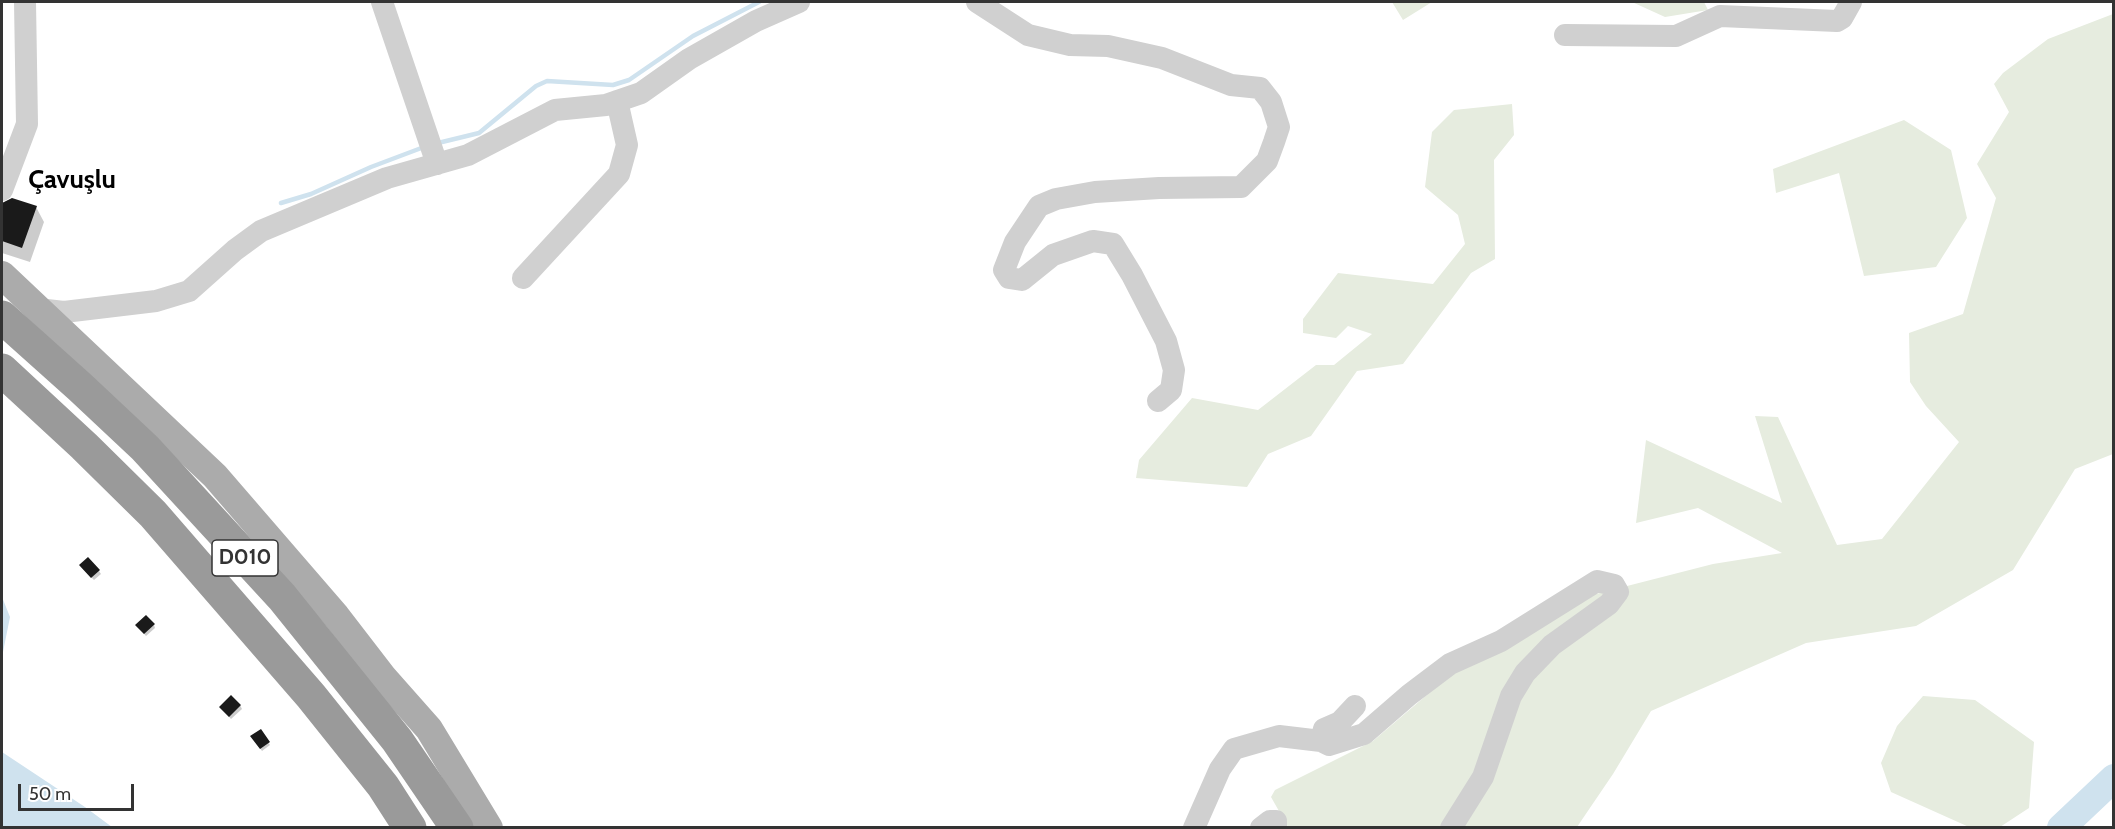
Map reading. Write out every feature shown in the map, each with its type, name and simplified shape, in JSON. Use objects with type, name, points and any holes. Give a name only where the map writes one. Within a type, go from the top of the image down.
[{"type":"highway","name":"D010","points":[[2,317],[145,448],[282,597],[397,740],[457,828]]},
{"type":"highway","name":"D010","points":[[6,376],[84,446],[153,514],[311,696],[383,786],[410,828]]},
{"type":"highway","points":[[365,764],[387,828]]},
{"type":"main road","points":[[2,275],[215,476],[336,616],[383,677],[429,729],[489,828]]},
{"type":"street","points":[[2,190],[27,124],[25,2]]},
{"type":"street","points":[[382,2],[437,164]]},
{"type":"street","points":[[38,309],[64,312],[156,301],[189,291],[235,250],[261,231],[387,178],[468,154],[555,110],[606,105],[641,93],[689,59],[756,21],[799,2]]},
{"type":"street","points":[[977,2],[1028,35],[1070,45],[1108,46],[1162,58],[1232,85],[1260,88],[1271,102],[1279,127],[1274,142],[1267,161],[1241,187],[1095,192],[1056,199],[1039,206],[1015,243],[1004,270],[1009,278],[1022,280],[1053,255],[1093,241],[1113,244],[1132,275],[1166,341],[1174,370],[1171,390],[1158,401]]},
{"type":"street","points":[[1565,35],[1676,36],[1720,16],[1837,21],[1842,18],[1851,2]]},
{"type":"street","points":[[523,279],[619,174],[627,144],[617,101]]},
{"type":"street","points":[[1194,828],[1220,769],[1234,749],[1279,736],[1321,741],[1329,745],[1364,734],[1409,695],[1450,664],[1502,641],[1597,581],[1614,585],[1618,592],[1609,604],[1552,645],[1525,673],[1511,696],[1484,777],[1451,828]]},
{"type":"street","points":[[1321,741],[1324,729],[1340,722],[1355,706]]},
{"type":"street","points":[[1261,828],[1270,820],[1276,821],[1276,828]]},
{"type":"shaded area","points":[[1392,2],[1432,2],[1403,20]]},
{"type":"shaded area","points":[[1632,2],[1704,2],[1708,10],[1665,17]]},
{"type":"shaded area","points":[[2113,14],[2113,454],[2075,469],[2013,570],[1916,626],[1806,643],[1651,711],[1613,774],[1577,827],[1288,827],[1271,797],[1275,790],[1373,741],[1449,676],[1588,596],[1713,564],[1782,553],[1698,508],[1636,523],[1646,440],[1782,503],[1755,416],[1778,417],[1837,545],[1882,539],[1959,442],[1926,406],[1910,382],[1909,333],[1963,314],[1996,198],[1977,164],[2009,112],[1994,84],[2003,73],[2048,39]]},
{"type":"shaded area","points":[[1512,104],[1514,135],[1494,160],[1495,259],[1471,273],[1403,364],[1357,371],[1311,436],[1268,454],[1247,487],[1136,478],[1139,460],[1192,398],[1258,410],[1316,365],[1334,365],[1372,334],[1348,326],[1336,338],[1303,333],[1303,319],[1338,273],[1433,284],[1465,244],[1458,215],[1425,187],[1432,132],[1454,110]]},
{"type":"shaded area","points":[[1904,120],[1951,150],[1967,218],[1936,267],[1864,276],[1839,173],[1776,193],[1773,169]]},
{"type":"shaded area","points":[[1923,696],[1975,700],[2034,742],[2029,808],[2000,827],[1969,827],[1891,792],[1881,763],[1897,726]]},
{"type":"water","points":[[2,597],[10,617],[2,657]]},
{"type":"water","points":[[2,752],[85,807],[112,827],[2,827]]},
{"type":"building","points":[[12,198],[37,206],[22,248],[2,241],[2,203]]},
{"type":"building","points":[[88,557],[100,570],[91,578],[79,565]]},
{"type":"building","points":[[146,615],[155,624],[144,634],[135,625]]},
{"type":"building","points":[[231,695],[241,705],[229,717],[219,707]]},
{"type":"building","points":[[261,729],[270,742],[260,749],[250,736]]},
{"type":"waterway","points":[[438,143],[479,133],[536,86],[547,81],[613,85],[629,80],[693,36],[759,2]]},
{"type":"waterway","points":[[281,203],[311,194],[371,167],[424,147]]},
{"type":"waterway","points":[[2061,828],[2114,778]]},
{"type":"district","name":"Çavuşlu","points":[[72,180]]}]
